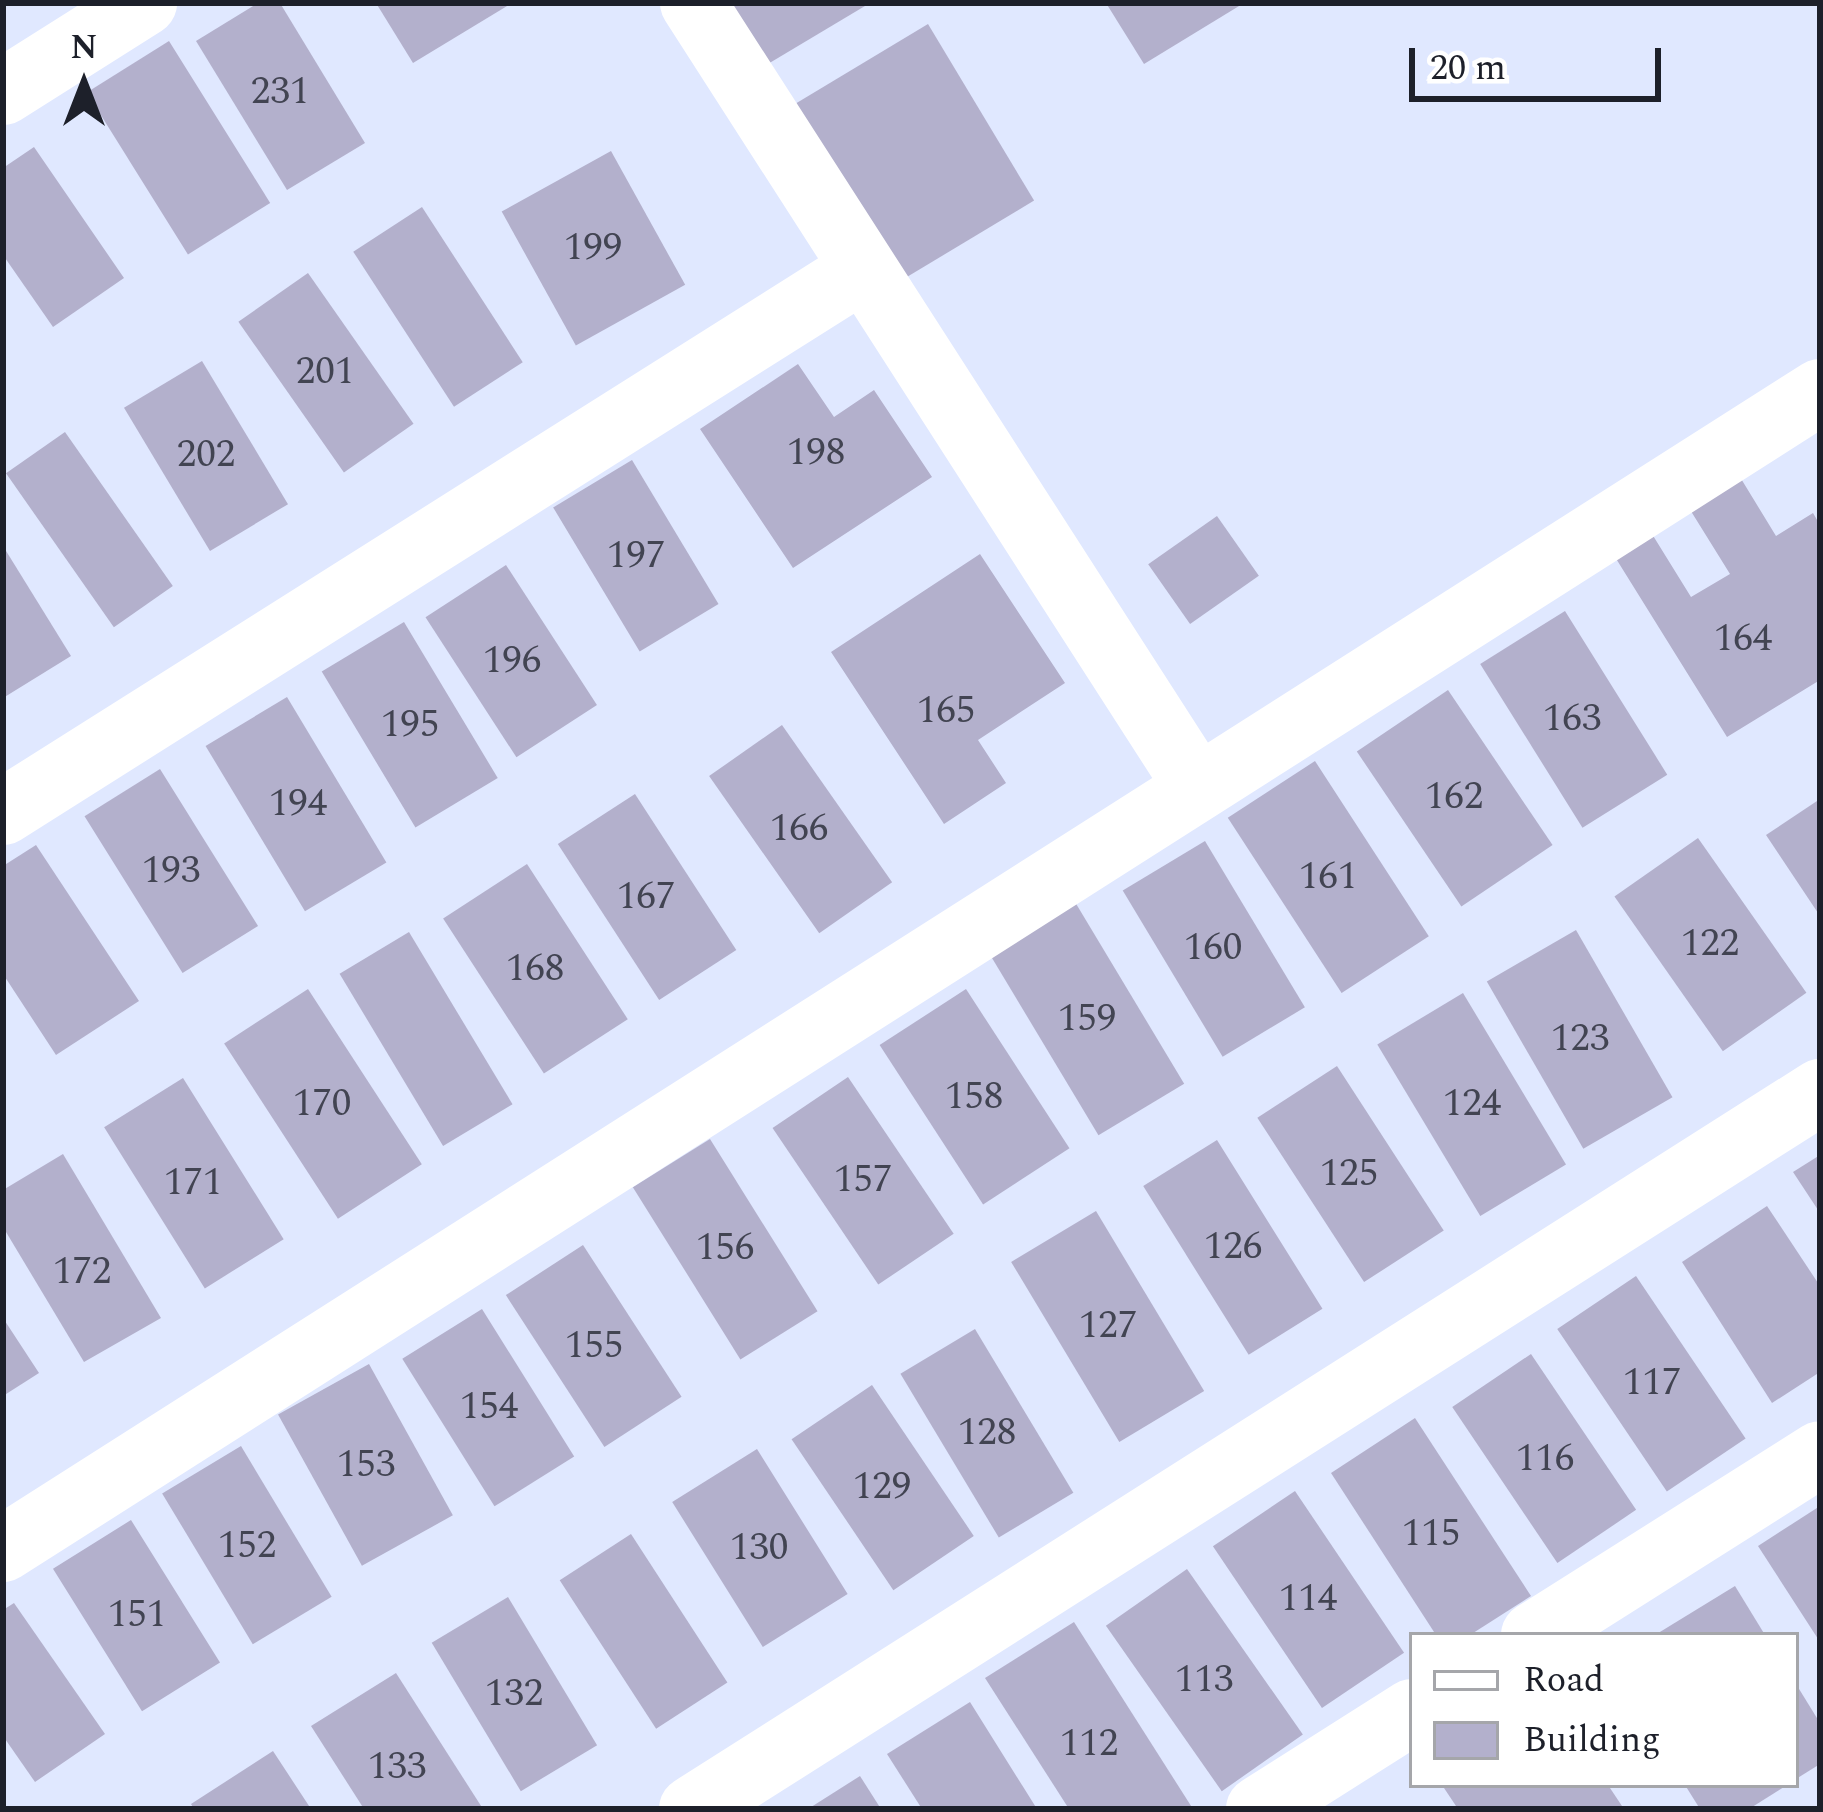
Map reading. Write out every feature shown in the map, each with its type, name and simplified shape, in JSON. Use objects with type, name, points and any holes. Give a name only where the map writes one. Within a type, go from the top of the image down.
[{"type":"street","points":[[3,92],[144,3]]},
{"type":"street","points":[[693,3],[1198,788]]},
{"type":"street","points":[[3,812],[863,268]]},
{"type":"street","points":[[3,1549],[1198,788],[1811,419]]},
{"type":"street","points":[[692,1809],[1820,1092]]},
{"type":"street","points":[[1539,1632],[1820,1454]]},
{"type":"street","points":[[1259,1809],[1409,1714]]},
{"type":"building","points":[[258,3],[280,3],[365,143],[287,190],[196,41]]},
{"type":"building","points":[[376,3],[512,3],[413,63]]},
{"type":"building","points":[[714,3],[870,3],[756,71]]},
{"type":"building","points":[[1106,3],[1244,3],[1144,64]]},
{"type":"building","points":[[928,24],[1034,201],[895,284],[789,107]]},
{"type":"building","points":[[169,41],[270,203],[188,254],[87,92]]},
{"type":"building","points":[[34,147],[124,278],[53,327],[3,255],[3,168]]},
{"type":"building","points":[[611,151],[685,285],[576,345],[502,212]]},
{"type":"building","points":[[422,207],[523,362],[454,407],[353,252]]},
{"type":"building","points":[[308,273],[414,424],[344,472],[238,322]]},
{"type":"building","points":[[202,361],[288,504],[210,551],[124,408]]},
{"type":"building","points":[[798,364],[834,417],[874,390],[932,477],[793,568],[700,429]]},
{"type":"building","points":[[65,432],[173,586],[114,627],[6,473]]},
{"type":"building","points":[[632,460],[719,604],[640,651],[553,507]]},
{"type":"building","points":[[1740,477],[1776,536],[1813,513],[1820,525],[1820,680],[1727,737],[1615,557],[1652,534],[1691,597],[1730,574],[1689,508]]},
{"type":"building","points":[[1217,516],[1259,576],[1190,624],[1148,564]]},
{"type":"building","points":[[3,546],[71,656],[3,698]]},
{"type":"building","points":[[980,554],[1065,683],[978,740],[1006,783],[944,824],[831,652]]},
{"type":"building","points":[[506,565],[597,705],[516,757],[425,617]]},
{"type":"building","points":[[1565,611],[1667,775],[1582,828],[1480,664]]},
{"type":"building","points":[[404,622],[498,778],[415,827],[322,671]]},
{"type":"building","points":[[1448,690],[1553,845],[1461,907],[1357,752]]},
{"type":"building","points":[[287,697],[386,862],[305,911],[206,746]]},
{"type":"building","points":[[782,725],[892,882],[819,933],[709,776]]},
{"type":"building","points":[[1315,761],[1429,936],[1342,993],[1228,818]]},
{"type":"building","points":[[160,769],[258,926],[183,973],[85,816]]},
{"type":"building","points":[[635,794],[736,950],[659,1000],[558,844]]},
{"type":"building","points":[[1820,799],[1820,916],[1766,835]]},
{"type":"building","points":[[1698,838],[1806,993],[1723,1051],[1614,897]]},
{"type":"building","points":[[1205,841],[1305,1007],[1223,1057],[1123,890]]},
{"type":"building","points":[[36,845],[139,1001],[56,1055],[3,974],[3,866]]},
{"type":"building","points":[[527,864],[628,1019],[544,1074],[443,918]]},
{"type":"building","points":[[1075,902],[1184,1084],[1098,1135],[989,954]]},
{"type":"building","points":[[1576,930],[1672,1097],[1583,1149],[1487,982]]},
{"type":"building","points":[[409,932],[513,1104],[443,1146],[340,974]]},
{"type":"building","points":[[308,989],[422,1164],[338,1219],[224,1043]]},
{"type":"building","points":[[966,989],[1069,1148],[983,1204],[880,1045]]},
{"type":"building","points":[[1463,993],[1566,1164],[1480,1216],[1377,1045]]},
{"type":"building","points":[[1337,1066],[1444,1230],[1364,1282],[1257,1118]]},
{"type":"building","points":[[848,1077],[954,1234],[878,1285],[773,1128]]},
{"type":"building","points":[[183,1078],[284,1239],[205,1288],[104,1127]]},
{"type":"building","points":[[710,1139],[818,1311],[740,1359],[633,1187]]},
{"type":"building","points":[[1217,1140],[1322,1309],[1249,1355],[1143,1186]]},
{"type":"building","points":[[63,1154],[161,1318],[84,1362],[3,1227],[3,1190]]},
{"type":"building","points":[[1820,1155],[1820,1213],[1793,1172]]},
{"type":"building","points":[[1767,1206],[1820,1286],[1820,1372],[1772,1403],[1682,1262]]},
{"type":"building","points":[[1096,1211],[1204,1391],[1119,1442],[1011,1262]]},
{"type":"building","points":[[583,1245],[682,1397],[604,1447],[506,1295]]},
{"type":"building","points":[[1636,1276],[1746,1438],[1667,1492],[1557,1329]]},
{"type":"building","points":[[482,1309],[574,1457],[494,1506],[402,1359]]},
{"type":"building","points":[[3,1318],[39,1373],[3,1396]]},
{"type":"building","points":[[975,1329],[1073,1493],[999,1538],[900,1374]]},
{"type":"building","points":[[1531,1354],[1636,1510],[1557,1563],[1452,1407]]},
{"type":"building","points":[[369,1364],[453,1515],[362,1566],[278,1414]]},
{"type":"building","points":[[872,1385],[974,1536],[893,1590],[792,1439]]},
{"type":"building","points":[[1415,1418],[1531,1596],[1475,1632],[1434,1632],[1331,1473]]},
{"type":"building","points":[[241,1446],[332,1597],[253,1644],[162,1493]]},
{"type":"building","points":[[757,1449],[848,1594],[763,1647],[672,1502]]},
{"type":"building","points":[[1295,1491],[1404,1653],[1322,1708],[1213,1546]]},
{"type":"building","points":[[1820,1506],[1820,1642],[1758,1546]]},
{"type":"building","points":[[131,1520],[220,1662],[142,1711],[53,1569]]},
{"type":"building","points":[[631,1534],[727,1682],[656,1729],[560,1580]]},
{"type":"building","points":[[1187,1569],[1303,1734],[1222,1791],[1106,1626]]},
{"type":"building","points":[[1735,1586],[1763,1632],[1660,1632]]},
{"type":"building","points":[[508,1597],[597,1745],[521,1791],[432,1643]]},
{"type":"building","points":[[14,1603],[105,1734],[35,1782],[3,1736],[3,1610]]},
{"type":"building","points":[[1074,1622],[1193,1809],[1069,1809],[985,1678]]},
{"type":"building","points":[[396,1673],[483,1809],[364,1809],[311,1726]]},
{"type":"building","points":[[1799,1689],[1820,1723],[1820,1764],[1799,1777]]},
{"type":"building","points":[[970,1702],[1037,1809],[922,1809],[887,1754]]},
{"type":"building","points":[[273,1751],[311,1809],[194,1809],[191,1804]]},
{"type":"building","points":[[860,1776],[881,1809],[808,1809]]},
{"type":"building","points":[[1444,1788],[1610,1788],[1624,1809],[1458,1809]]},
{"type":"building","points":[[1687,1788],[1782,1788],[1749,1809],[1700,1809]]}]
